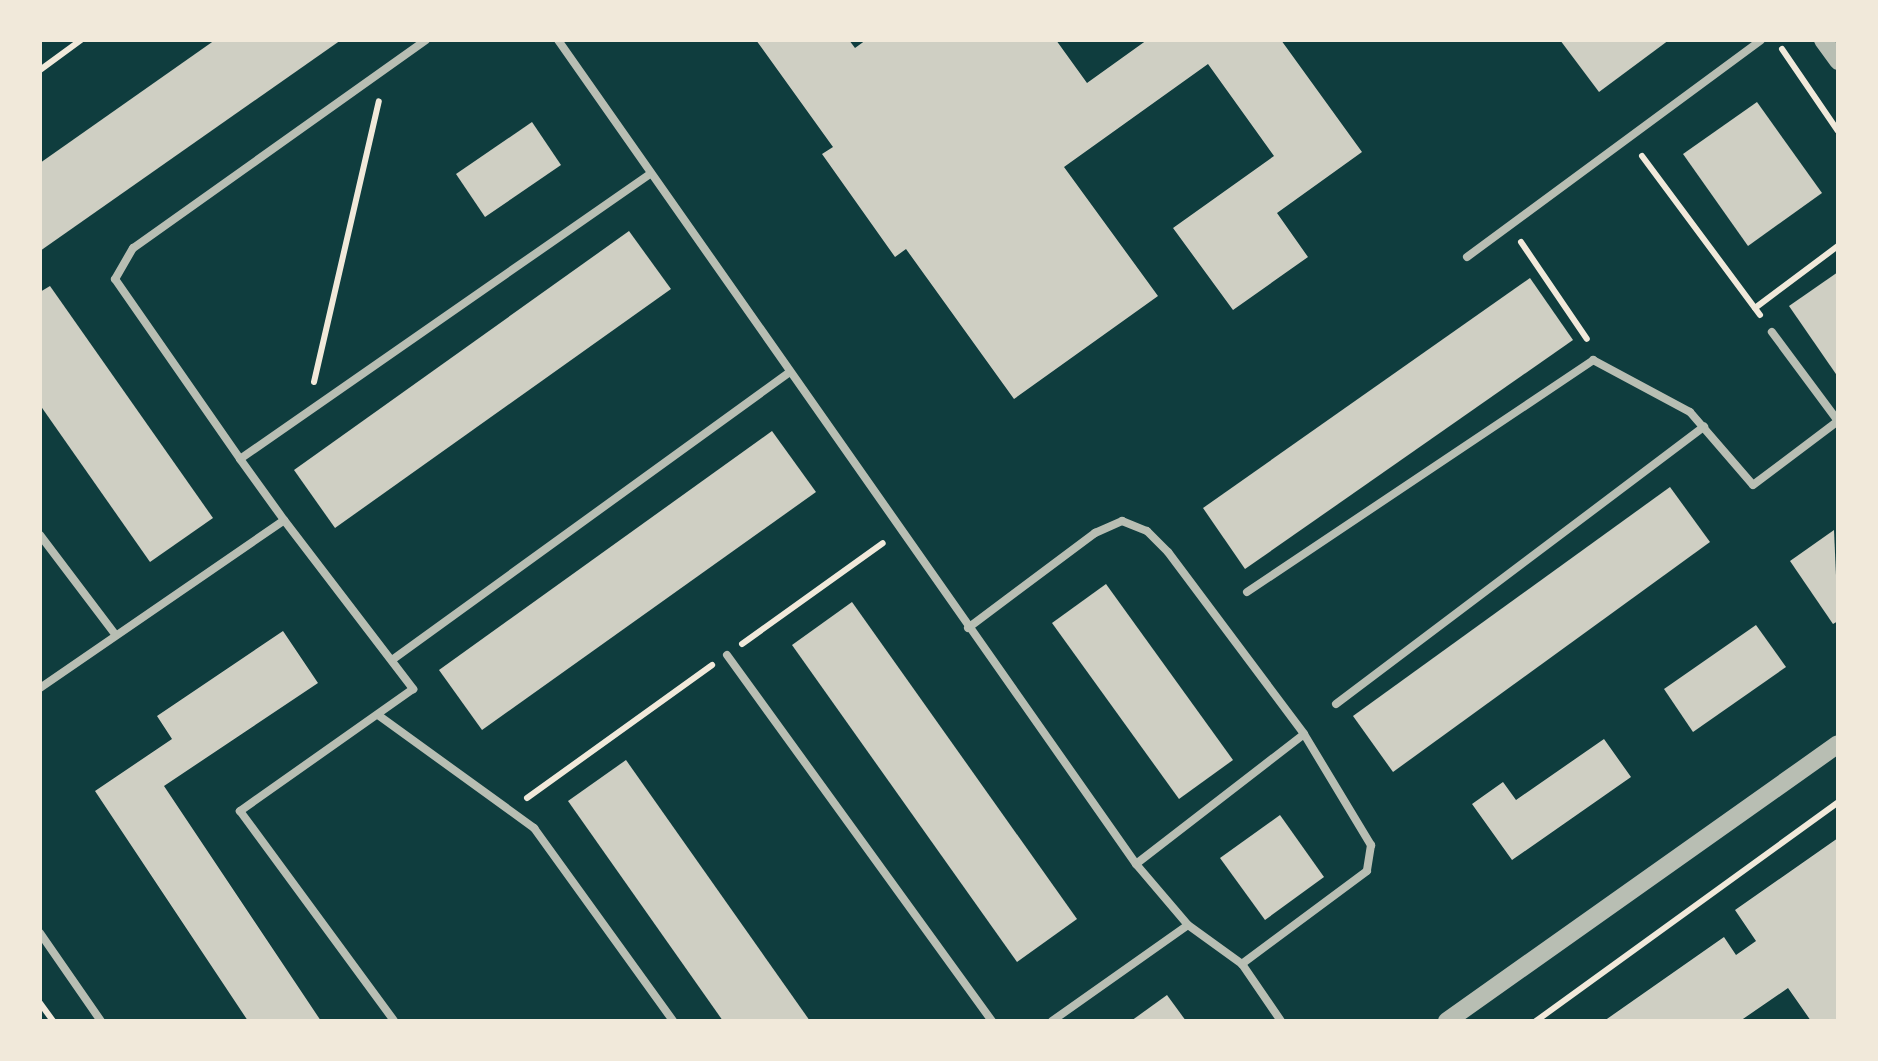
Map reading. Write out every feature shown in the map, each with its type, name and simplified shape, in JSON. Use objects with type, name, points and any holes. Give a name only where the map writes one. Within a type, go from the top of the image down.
[{"type":"street","points":[[1823,40],[1838,61]]},
{"type":"street","points":[[1448,1021],[1838,744]]},
{"type":"lane","points":[[394,1021],[240,811],[413,689],[284,520],[115,279],[133,248],[426,40]]},
{"type":"lane","points":[[558,40],[788,374],[1136,864],[1188,925],[1242,964],[1282,1021]]},
{"type":"lane","points":[[1466,257],[1761,40]]},
{"type":"lane","points":[[240,459],[649,174]]},
{"type":"lane","points":[[1247,592],[1593,360],[1690,412],[1753,485],[1838,421],[1772,332]]},
{"type":"lane","points":[[392,660],[788,374]]},
{"type":"lane","points":[[1336,704],[1704,427]]},
{"type":"lane","points":[[40,688],[284,520]]},
{"type":"lane","points":[[968,628],[1094,533],[1122,521],[1147,531],[1168,552],[1304,734],[1362,822],[1371,844],[1367,871],[1242,964]]},
{"type":"lane","points":[[40,535],[115,634]]},
{"type":"lane","points":[[727,654],[992,1021]]},
{"type":"lane","points":[[378,715],[534,828],[673,1021]]},
{"type":"lane","points":[[1136,864],[1304,734]]},
{"type":"lane","points":[[1052,1021],[1188,925]]},
{"type":"lane","points":[[40,933],[101,1021]]},
{"type":"path","points":[[40,70],[81,40]]},
{"type":"path","points":[[1775,40],[1838,131]]},
{"type":"path","points":[[308,412],[386,68]]},
{"type":"path","points":[[1629,138],[1772,332]]},
{"type":"path","points":[[1509,226],[1585,335],[1593,360]]},
{"type":"path","points":[[1755,308],[1838,246]]},
{"type":"path","points":[[510,811],[900,530]]},
{"type":"path","points":[[1536,1021],[1838,802]]},
{"type":"path","points":[[40,1003],[52,1021]]},
{"type":"building","points":[[215,40],[341,40],[40,251],[40,163]]},
{"type":"building","points":[[756,40],[849,40],[855,48],[866,40],[1056,40],[1087,83],[1147,40],[1281,40],[1362,152],[1277,213],[1308,257],[1233,310],[1173,228],[1274,156],[1208,64],[1064,167],[1158,296],[1014,399],[906,249],[895,257],[822,154],[833,147]]},
{"type":"building","points":[[1560,40],[1669,40],[1599,92]]},
{"type":"building","points":[[1757,102],[1822,193],[1748,246],[1683,154]]},
{"type":"building","points":[[532,122],[561,165],[485,217],[456,174]]},
{"type":"building","points":[[629,231],[671,289],[335,528],[294,470]]},
{"type":"building","points":[[1838,272],[1838,377],[1789,306]]},
{"type":"building","points":[[1530,278],[1573,340],[1245,569],[1203,508]]},
{"type":"building","points":[[50,286],[213,518],[150,562],[40,405],[40,292]]},
{"type":"building","points":[[772,431],[816,492],[482,730],[439,670]]},
{"type":"building","points":[[1670,487],[1710,542],[1393,772],[1353,716]]},
{"type":"building","points":[[1834,530],[1838,621],[1833,624],[1790,561]]},
{"type":"building","points":[[1106,584],[1233,760],[1179,799],[1052,623]]},
{"type":"building","points":[[852,602],[1077,919],[1017,962],[792,645]]},
{"type":"building","points":[[1756,625],[1786,667],[1693,732],[1664,689]]},
{"type":"building","points":[[283,631],[318,683],[164,786],[321,1021],[248,1021],[95,791],[172,739],[157,716]]},
{"type":"building","points":[[1604,739],[1631,777],[1512,860],[1472,804],[1503,782],[1516,800]]},
{"type":"building","points":[[626,760],[810,1021],[723,1021],[568,801]]},
{"type":"building","points":[[1280,815],[1324,877],[1265,920],[1220,858]]},
{"type":"building","points":[[1838,838],[1838,1021],[1811,1021],[1788,988],[1740,1021],[1604,1021],[1724,937],[1736,955],[1756,941],[1735,910]]},
{"type":"building","points":[[1167,995],[1186,1021],[1131,1021]]}]
